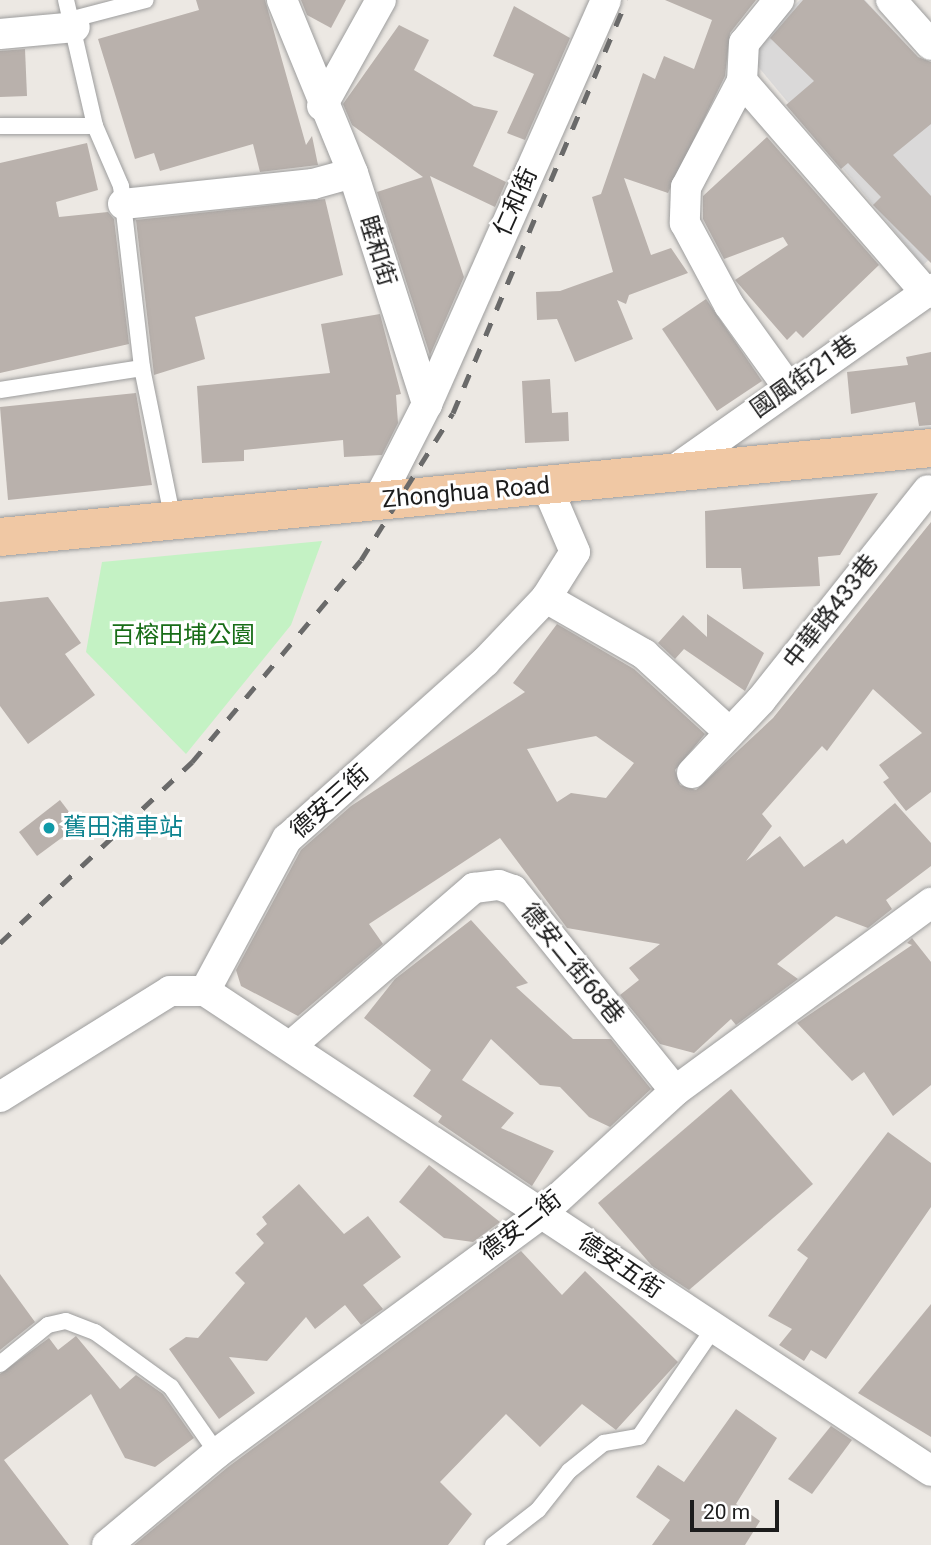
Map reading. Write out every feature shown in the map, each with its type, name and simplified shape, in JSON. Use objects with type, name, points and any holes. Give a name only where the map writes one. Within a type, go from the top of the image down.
[{"type":"main road","name":"Zhonghua Road","points":[[0,537],[378,500],[547,487],[677,468],[928,448]]},
{"type":"street","name":"睦和街","points":[[282,0],[322,106],[353,173],[427,404]]},
{"type":"street","points":[[322,106],[381,0]]},
{"type":"street","name":"仁和街","points":[[427,404],[606,0]]},
{"type":"street","points":[[779,0],[744,43],[743,81],[687,187],[685,223],[729,305],[788,387]]},
{"type":"street","points":[[891,0],[931,45]]},
{"type":"street","points":[[0,34],[71,16]]},
{"type":"street","points":[[743,81],[929,291]]},
{"type":"street","points":[[123,204],[313,184],[353,173]]},
{"type":"street","name":"國風街21巷","points":[[677,468],[788,387],[929,291]]},
{"type":"street","points":[[378,500],[427,404]]},
{"type":"street","points":[[928,448],[930,491]]},
{"type":"street","name":"德安三街","points":[[205,991],[287,839],[485,662],[546,598],[575,552],[547,487]]},
{"type":"street","name":"中華路433巷","points":[[692,773],[930,491]]},
{"type":"street","points":[[546,598],[645,654],[729,732]]},
{"type":"street","name":"德安二街68巷","points":[[293,1044],[474,888],[499,886],[513,890],[675,1091]]},
{"type":"street","name":"德安二街","points":[[107,1545],[217,1453],[541,1214],[675,1091],[931,903]]},
{"type":"street","points":[[0,1097],[170,991],[205,991]]},
{"type":"street","name":"德安五街","points":[[205,991],[293,1044],[541,1214],[931,1471]]},
{"type":"lane","points":[[146,0],[71,16],[95,125],[123,204],[142,368],[173,520]]},
{"type":"lane","points":[[0,127],[95,125]]},
{"type":"lane","points":[[0,390],[142,368]]},
{"type":"lane","points":[[0,1364],[48,1325],[66,1321],[95,1332],[171,1387],[217,1453]]},
{"type":"lane","points":[[493,1545],[538,1510],[569,1471],[604,1443],[639,1437],[713,1328]]},
{"type":"shaded area","points":[[800,0],[865,0],[931,71],[931,258],[923,265],[756,64],[758,40]]},
{"type":"green space","name":"百榕田埔公園","points":[[322,541],[291,625],[186,754],[86,652],[102,562]]},
{"type":"building","points":[[196,0],[265,0],[306,145],[312,136],[318,165],[260,172],[253,144],[160,171],[154,153],[135,159],[98,39],[199,10]]},
{"type":"building","points":[[301,0],[346,0],[331,28],[307,15]]},
{"type":"building","points":[[665,0],[756,0],[730,33],[725,76],[668,193],[624,178],[651,255],[671,248],[688,273],[629,295],[626,304],[617,300],[633,339],[575,362],[557,319],[537,320],[536,292],[560,291],[613,272],[592,197],[601,194],[643,73],[655,79],[664,56],[694,69],[712,20]]},
{"type":"building","points":[[803,0],[864,0],[918,57],[931,62],[931,124],[893,155],[931,196],[931,263],[873,205],[881,197],[848,163],[841,169],[786,105],[814,81],[770,38]]},
{"type":"building","points":[[514,6],[570,38],[525,140],[507,133],[534,74],[493,56]]},
{"type":"building","points":[[399,25],[429,40],[414,70],[474,106],[498,111],[473,166],[506,182],[495,207],[430,176],[464,277],[430,355],[377,192],[423,177],[352,125],[343,104]]},
{"type":"building","points":[[25,49],[27,96],[0,97],[0,51]]},
{"type":"building","points":[[767,137],[879,265],[803,338],[796,331],[787,340],[735,280],[788,245],[783,237],[724,259],[703,219],[703,196]]},
{"type":"building","points":[[87,143],[98,190],[56,202],[59,217],[108,212],[114,219],[129,344],[0,373],[0,163]]},
{"type":"building","points":[[325,199],[343,275],[195,317],[205,359],[154,375],[136,220]]},
{"type":"building","points":[[706,299],[762,381],[717,411],[662,329]]},
{"type":"building","points":[[380,314],[401,394],[396,395],[398,423],[382,455],[344,457],[343,440],[244,450],[244,461],[202,463],[197,386],[330,373],[321,324]]},
{"type":"building","points":[[931,352],[931,425],[919,426],[915,402],[851,414],[847,372],[908,365],[906,357]]},
{"type":"building","points":[[550,379],[552,413],[568,412],[569,441],[525,443],[522,381]]},
{"type":"building","points":[[136,393],[152,485],[8,500],[0,407]]},
{"type":"building","points":[[878,493],[840,555],[818,557],[820,586],[743,589],[741,568],[706,568],[705,511]]},
{"type":"building","points":[[931,522],[931,792],[906,811],[883,782],[889,778],[879,765],[922,733],[873,689],[827,751],[822,746],[762,814],[772,826],[746,861],[780,836],[804,867],[843,839],[846,844],[895,803],[931,843],[931,866],[886,900],[892,909],[868,928],[836,916],[777,964],[798,979],[736,1025],[731,1019],[694,1053],[660,1044],[620,995],[639,980],[629,968],[660,944],[567,928],[500,838],[369,924],[383,944],[298,1016],[241,986],[236,970],[301,850],[351,806],[525,692],[513,683],[557,624],[634,669],[705,734],[675,770],[680,785],[696,790],[773,718]],"holes":[[[596,736],[634,763],[606,798],[571,793],[557,802],[527,749]]]},
{"type":"building","points":[[48,597],[81,643],[65,654],[95,695],[28,744],[0,706],[0,602]]},
{"type":"building","points":[[707,614],[764,653],[745,691],[684,649],[675,659],[658,643],[683,615],[707,637]]},
{"type":"building","name":"舊田浦車站","points":[[60,800],[79,825],[37,856],[19,832]]},
{"type":"building","points":[[471,920],[528,983],[516,987],[573,1039],[611,1039],[651,1089],[610,1127],[589,1117],[560,1087],[540,1085],[491,1039],[462,1080],[514,1113],[501,1128],[554,1151],[532,1186],[438,1122],[442,1116],[413,1096],[431,1070],[364,1018],[395,979]]},
{"type":"building","points":[[912,938],[931,962],[931,1085],[893,1116],[864,1072],[852,1081],[797,1023],[912,945],[907,943]]},
{"type":"building","points":[[731,1089],[813,1184],[689,1290],[652,1266],[598,1203]]},
{"type":"building","points":[[888,1132],[931,1163],[931,1207],[826,1359],[811,1350],[804,1361],[779,1345],[792,1329],[768,1316],[808,1258],[797,1250]]},
{"type":"building","points":[[429,1165],[500,1222],[473,1242],[444,1238],[399,1202]]},
{"type":"building","points":[[299,1184],[344,1234],[368,1216],[401,1257],[363,1285],[383,1309],[361,1325],[345,1305],[315,1329],[306,1317],[267,1361],[229,1357],[255,1393],[219,1419],[169,1349],[186,1337],[198,1338],[245,1283],[235,1273],[264,1243],[256,1234],[267,1224],[262,1217]]},
{"type":"building","points":[[521,1251],[562,1295],[585,1271],[678,1362],[616,1430],[582,1404],[540,1447],[506,1414],[440,1482],[472,1514],[448,1545],[134,1545],[228,1467]]},
{"type":"building","points":[[0,1274],[35,1322],[0,1350]]},
{"type":"building","points":[[931,1304],[931,1437],[858,1393]]},
{"type":"building","points":[[76,1336],[120,1389],[136,1375],[163,1394],[194,1438],[155,1467],[125,1458],[91,1394],[4,1460],[69,1545],[0,1545],[0,1374],[49,1338],[58,1350]]},
{"type":"building","points":[[736,1409],[777,1438],[736,1504],[760,1521],[745,1545],[652,1545],[670,1520],[636,1497],[658,1465],[684,1482]]},
{"type":"building","points":[[831,1426],[852,1440],[812,1494],[788,1479]]},
{"type":"railway","points":[[0,943],[192,762],[361,560],[453,413],[627,0]]},
{"type":"place","name":"舊田浦車站","points":[[49,828]]}]
